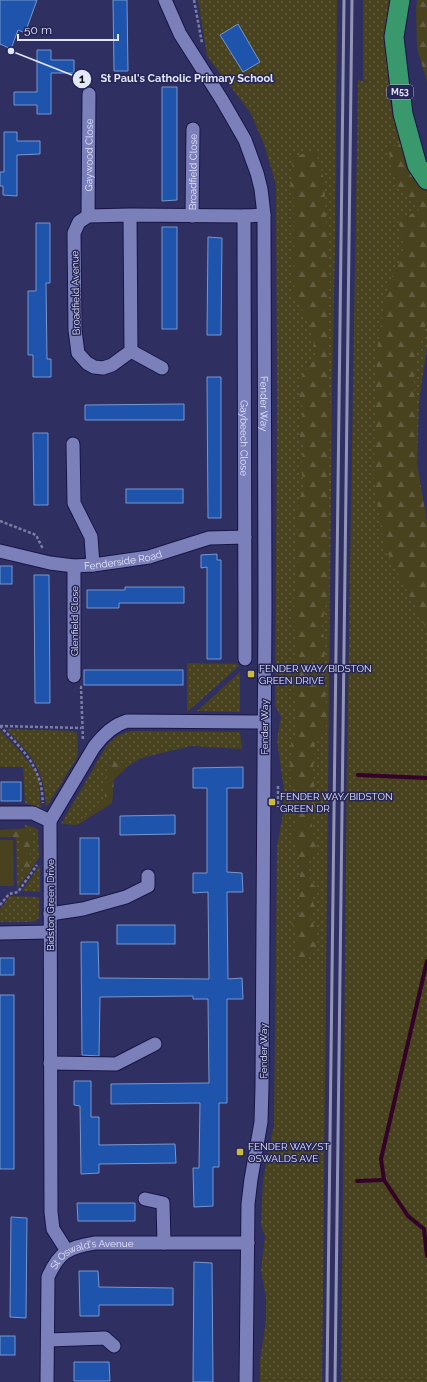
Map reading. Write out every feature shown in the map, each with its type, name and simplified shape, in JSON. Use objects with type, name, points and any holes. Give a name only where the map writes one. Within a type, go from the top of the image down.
[{"type":"highway","name":"M53","points":[[400,0],[394,37],[403,114],[417,165],[427,180]]},
{"type":"street","name":"Fender Way","points":[[165,0],[180,34],[222,100],[245,140],[257,173],[261,189],[264,215],[265,608],[262,1100],[261,1122],[248,1204],[246,1382]]},
{"type":"street","name":"Gaywood Close","points":[[88,216],[89,94]]},
{"type":"street","name":"Broadfield Close","points":[[192,216],[193,129]]},
{"type":"street","points":[[130,215],[130,350],[162,368]]},
{"type":"street","points":[[88,216],[264,215]]},
{"type":"street","name":"Broadfield Avenue","points":[[88,216],[79,222],[74,233],[75,330],[78,353],[87,363],[94,367],[103,368],[112,365],[130,350]]},
{"type":"street","name":"Gaybeech Close","points":[[244,216],[245,659]]},
{"type":"street","points":[[73,444],[74,503],[91,537],[93,565]]},
{"type":"street","name":"Fenderside Road","points":[[0,551],[50,563],[74,566],[93,565],[149,557],[209,538],[245,537]]},
{"type":"street","name":"Glenfield Close","points":[[74,566],[74,676]]},
{"type":"street","points":[[246,607],[265,608]]},
{"type":"street","points":[[0,813],[33,814],[50,820],[94,747],[101,738],[117,724],[127,721],[264,722]]},
{"type":"street","name":"Bidston Green Drive","points":[[50,820],[51,1212],[53,1228],[66,1251]]},
{"type":"street","points":[[50,914],[83,909],[126,897],[148,886],[148,876]]},
{"type":"street","points":[[0,933],[50,932]]},
{"type":"street","points":[[50,1063],[116,1064],[155,1044]]},
{"type":"street","points":[[146,1199],[163,1203],[164,1243]]},
{"type":"street","name":"St Oswald's Avenue","points":[[47,1382],[48,1277],[54,1264],[66,1251],[78,1246],[95,1243],[248,1242]]},
{"type":"street","points":[[48,1340],[105,1338],[114,1346]]},
{"type":"path","points":[[0,521],[36,535],[50,563]]},
{"type":"path","points":[[74,676],[74,686],[81,687],[85,763]]},
{"type":"path","points":[[0,726],[82,728]]},
{"type":"path","points":[[0,726],[34,765],[40,780],[43,806],[50,820]]},
{"type":"path","points":[[0,905],[9,894],[18,892],[50,846]]},
{"type":"green space","points":[[198,0],[337,0],[322,1382],[260,1382],[260,1361],[266,1320],[266,1298],[261,1270],[265,1236],[261,1225],[263,1180],[274,1125],[277,847],[284,807],[284,791],[277,739],[281,717],[275,705],[277,404],[276,185],[264,144],[250,112],[207,56]]},
{"type":"green space","points":[[363,0],[390,0],[388,36],[389,98],[402,142],[420,181],[427,192],[427,348],[419,401],[417,465],[427,522],[427,1382],[341,1382],[347,757],[358,80],[372,83],[363,80]]},
{"type":"green space","points":[[417,0],[427,0],[427,81],[417,49]]},
{"type":"green space","points":[[402,142],[427,195],[427,320],[417,353],[414,379],[417,465],[427,522],[427,630],[384,546],[374,481],[375,395],[378,342],[388,285],[405,250],[398,219],[419,211],[397,185],[388,149]]},
{"type":"green space","points":[[315,150],[324,179],[330,287],[328,295],[328,369],[331,416],[329,471],[329,588],[321,630],[326,641],[323,671],[327,711],[326,728],[315,743],[313,772],[316,809],[310,816],[317,852],[309,858],[306,864],[311,882],[318,889],[312,897],[315,909],[310,917],[316,930],[318,949],[303,964],[296,960],[298,933],[291,923],[300,914],[299,885],[301,863],[293,836],[298,800],[289,767],[293,759],[291,743],[296,733],[297,714],[293,690],[295,639],[293,611],[298,558],[295,545],[298,529],[296,512],[304,484],[301,469],[304,443],[300,437],[303,409],[298,390],[303,373],[316,357],[310,323],[293,295],[294,196],[290,182],[294,171],[290,158]]},
{"type":"green space","points":[[187,663],[237,664],[239,666],[187,712]]},
{"type":"green space","points":[[240,672],[240,712],[197,711]]},
{"type":"green space","points":[[6,729],[73,731],[77,733],[78,756],[46,806],[42,781],[35,763],[23,747]]},
{"type":"green space","points":[[0,730],[23,755],[38,775],[41,808],[25,803],[23,767],[0,767]]},
{"type":"green space","points":[[131,731],[240,732],[242,749],[191,746],[141,758],[127,767],[114,779],[112,803],[77,825],[61,824],[107,745],[117,736]]},
{"type":"green space","points":[[120,761],[127,767],[114,779],[112,803],[77,825],[81,819],[105,800],[105,784],[108,768],[115,762]]},
{"type":"green space","points":[[25,825],[38,830],[39,858],[17,889],[16,830],[24,831]]},
{"type":"green space","points":[[29,828],[33,842],[30,853],[30,871],[26,877],[22,864],[19,841],[13,837],[0,837],[0,830]]},
{"type":"green space","points":[[0,840],[13,840],[14,886],[0,886]]},
{"type":"green space","points":[[40,865],[40,892],[22,891]]},
{"type":"green space","points":[[10,896],[39,897],[39,918],[31,922],[0,922],[0,909]]},
{"type":"building","points":[[0,0],[37,0],[25,33],[18,30],[11,49],[0,44]]},
{"type":"building","points":[[113,0],[127,0],[128,71],[114,71]]},
{"type":"building","points":[[238,24],[260,62],[243,72],[220,35]]},
{"type":"building","points":[[37,50],[51,50],[51,60],[74,60],[74,73],[51,73],[51,114],[37,114],[37,105],[14,105],[14,92],[37,92]]},
{"type":"building","points":[[162,87],[177,87],[177,200],[162,201]]},
{"type":"building","points":[[4,132],[17,132],[17,141],[40,141],[40,154],[17,155],[17,196],[3,195],[3,186],[0,186],[0,172],[4,172]]},
{"type":"building","points":[[36,223],[50,223],[50,283],[46,283],[47,359],[51,359],[51,377],[33,377],[33,355],[28,355],[28,291],[36,291]]},
{"type":"building","points":[[162,227],[177,227],[177,329],[162,329]]},
{"type":"building","points":[[208,237],[222,238],[221,335],[207,335]]},
{"type":"building","points":[[207,377],[221,377],[221,518],[208,518]]},
{"type":"building","points":[[184,404],[184,420],[85,420],[85,405]]},
{"type":"building","points":[[33,433],[48,433],[48,505],[34,505]]},
{"type":"building","points":[[126,489],[183,489],[183,503],[126,503]]},
{"type":"building","points":[[217,554],[217,560],[221,560],[221,659],[207,659],[207,567],[201,568],[201,555]]},
{"type":"building","points":[[0,566],[12,566],[12,584],[0,584]]},
{"type":"building","points":[[34,575],[49,575],[50,703],[35,703]]},
{"type":"building","points":[[125,587],[184,587],[184,603],[119,603],[119,608],[87,608],[87,590],[125,590]]},
{"type":"building","points":[[84,670],[183,670],[183,685],[84,685]]},
{"type":"building","points":[[243,767],[243,788],[227,788],[227,872],[242,873],[243,892],[227,892],[228,979],[242,978],[243,999],[227,999],[227,1103],[219,1103],[219,1167],[213,1167],[213,1206],[194,1207],[193,1168],[199,1168],[200,1103],[111,1104],[111,1084],[209,1083],[208,999],[193,999],[193,996],[100,997],[99,1056],[82,1055],[81,942],[98,942],[99,978],[209,979],[208,892],[193,893],[193,873],[207,873],[207,788],[193,788],[193,768]]},
{"type":"building","points":[[1,782],[21,782],[21,801],[1,801]]},
{"type":"building","points":[[175,815],[175,834],[120,835],[120,816]]},
{"type":"building","points":[[80,838],[99,838],[99,894],[80,894]]},
{"type":"building","points":[[117,925],[175,925],[175,944],[117,944]]},
{"type":"building","points":[[0,958],[14,958],[14,975],[0,975]]},
{"type":"building","points":[[0,995],[14,995],[14,1169],[0,1169]]},
{"type":"building","points":[[74,1081],[91,1081],[91,1117],[99,1117],[99,1145],[175,1144],[176,1163],[99,1164],[99,1173],[81,1174],[80,1106],[74,1105]]},
{"type":"building","points":[[77,1203],[135,1203],[135,1221],[78,1221]]},
{"type":"building","points":[[11,1217],[27,1218],[26,1318],[10,1317]]},
{"type":"building","points":[[194,1262],[212,1263],[213,1382],[193,1382]]},
{"type":"building","points":[[79,1271],[98,1271],[99,1287],[173,1288],[173,1305],[99,1305],[99,1316],[80,1316]]},
{"type":"building","points":[[0,1336],[15,1336],[15,1355],[0,1355]]},
{"type":"building","points":[[74,1362],[109,1362],[110,1381],[74,1381]]},
{"type":"waterway","points":[[358,775],[427,778]]},
{"type":"waterway","points":[[427,961],[381,1159],[384,1180],[408,1216],[424,1229],[427,1256]]},
{"type":"waterway","points":[[357,1181],[384,1180]]},
{"type":"railway","points":[[327,1382],[344,0]]},
{"type":"railway","points":[[335,1382],[352,0]]},
{"type":"place","name":"St Paul's Catholic Primary School","points":[[11,51]]},
{"type":"place","name":"FENDER WAY/BIDSTON GREEN DRIVE","points":[[251,674]]},
{"type":"place","name":"FENDER WAY/BIDSTON GREEN DR","points":[[272,802]]},
{"type":"place","name":"FENDER WAY/ST OSWALDS AVE","points":[[240,1152]]}]
